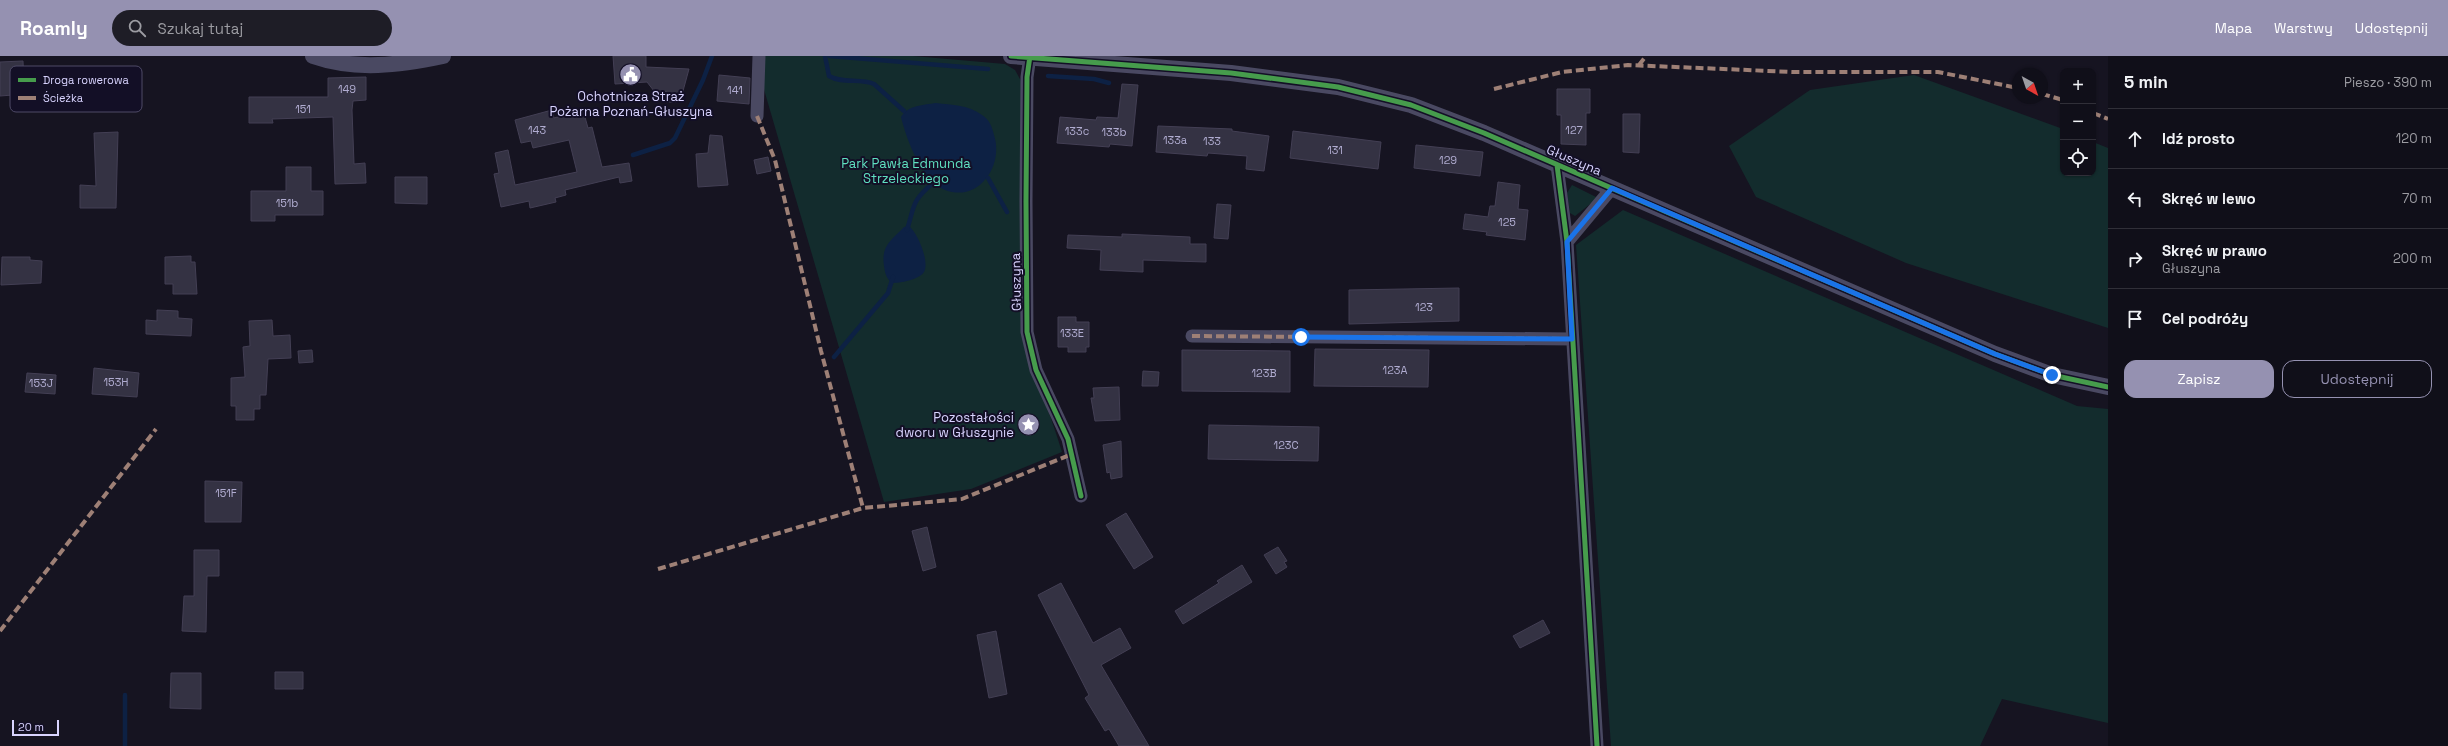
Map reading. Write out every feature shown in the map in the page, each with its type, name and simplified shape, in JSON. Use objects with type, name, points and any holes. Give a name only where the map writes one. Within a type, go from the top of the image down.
[{"type":"street","points":[[314,56],[326,60],[382,66],[402,64],[443,56]]},
{"type":"street","points":[[758,116],[759,56]]},
{"type":"street","name":"Głuszyna","points":[[1012,56],[1231,73],[1338,87],[1430,112],[1612,188],[2022,365],[2052,375],[2108,387]]},
{"type":"street","name":"Głuszyna","points":[[1030,57],[1027,77],[1027,332],[1036,370],[1068,439],[1081,496]]},
{"type":"street","points":[[1557,165],[1567,242],[1598,746]]},
{"type":"street","points":[[1567,242],[1612,188]]},
{"type":"street","points":[[1192,336],[1572,339]]},
{"type":"green space","name":"Park Pawła Edmunda Strzeleckiego","points":[[761,56],[913,56],[1005,64],[1015,70],[1021,81],[1022,332],[1028,362],[1046,405],[1062,452],[971,489],[884,502],[763,86]]},
{"type":"green space","points":[[1914,75],[2060,128],[2060,176],[2096,176],[2096,143],[2108,148],[2108,328],[1906,263],[1756,197],[1729,146],[1810,90]]},
{"type":"green space","points":[[1572,185],[1596,197],[1594,201],[1575,216],[1570,213],[1567,193]]},
{"type":"green space","points":[[1623,210],[2077,406],[2108,409],[2108,723],[2002,699],[1980,746],[1611,746],[1576,245]]},
{"type":"water","points":[[936,103],[972,109],[985,117],[991,126],[996,147],[992,169],[986,179],[978,186],[968,191],[957,193],[945,190],[936,185],[922,168],[907,137],[901,117],[904,113],[917,106]]},
{"type":"water","points":[[909,226],[916,234],[922,247],[925,261],[924,272],[922,275],[914,279],[892,283],[885,273],[883,259],[884,253],[891,240],[904,227]]},
{"type":"building","points":[[613,56],[646,56],[646,67],[689,69],[680,102],[666,102],[667,92],[654,91],[647,82],[615,84]]},
{"type":"building","points":[[23,61],[23,66],[10,66],[10,95],[0,96],[0,62]]},
{"type":"building","points":[[719,75],[750,78],[749,104],[717,101]]},
{"type":"building","points":[[366,77],[366,100],[353,101],[352,110],[354,164],[365,163],[366,183],[335,184],[333,117],[272,119],[273,123],[249,123],[249,97],[328,97],[328,78]]},
{"type":"building","points":[[1122,84],[1138,85],[1132,146],[1110,144],[1109,147],[1057,143],[1060,117],[1096,120],[1097,117],[1118,118]]},
{"type":"building","points":[[1557,89],[1590,89],[1590,113],[1586,113],[1586,145],[1561,144],[1561,115],[1557,115]]},
{"type":"building","points":[[552,110],[554,118],[583,110],[588,128],[592,127],[602,167],[629,163],[632,181],[620,183],[619,177],[565,190],[566,195],[555,198],[556,202],[530,208],[529,201],[501,207],[494,174],[499,173],[495,153],[508,150],[515,185],[577,172],[569,140],[533,148],[531,141],[521,143],[515,120]]},
{"type":"building","points":[[1623,114],[1640,114],[1639,153],[1623,152]]},
{"type":"building","points":[[1158,126],[1232,129],[1232,131],[1269,136],[1264,171],[1246,169],[1247,156],[1208,153],[1207,156],[1156,152]]},
{"type":"building","points":[[1293,131],[1381,142],[1378,169],[1290,158]]},
{"type":"building","points":[[118,132],[116,208],[80,208],[80,185],[96,186],[94,133]]},
{"type":"building","points":[[710,135],[722,136],[728,185],[698,187],[696,154],[708,153]]},
{"type":"building","points":[[1416,145],[1483,152],[1480,176],[1414,168]]},
{"type":"building","points":[[768,157],[771,171],[757,174],[754,160]]},
{"type":"building","points":[[286,167],[311,167],[311,191],[323,191],[323,215],[275,215],[275,221],[251,221],[251,191],[286,191]]},
{"type":"building","points":[[395,177],[427,177],[427,204],[395,203]]},
{"type":"building","points":[[1498,182],[1520,185],[1518,209],[1528,210],[1525,240],[1486,235],[1487,232],[1463,229],[1465,214],[1488,217],[1490,206],[1495,206]]},
{"type":"building","points":[[1217,204],[1231,205],[1228,239],[1214,238]]},
{"type":"building","points":[[1122,234],[1190,237],[1190,244],[1206,244],[1206,262],[1143,260],[1143,272],[1100,270],[1101,250],[1067,248],[1068,235],[1122,237]]},
{"type":"building","points":[[191,256],[191,262],[195,262],[197,294],[173,294],[173,284],[165,284],[165,257]]},
{"type":"building","points":[[2,257],[30,257],[30,260],[42,261],[41,283],[1,285]]},
{"type":"building","points":[[1459,288],[1459,321],[1349,324],[1349,290]]},
{"type":"building","points":[[157,310],[178,311],[178,318],[192,319],[191,336],[146,334],[146,320],[157,321]]},
{"type":"building","points":[[1058,317],[1076,317],[1076,322],[1089,322],[1089,347],[1086,347],[1086,352],[1068,352],[1068,347],[1058,347]]},
{"type":"building","points":[[272,320],[273,336],[290,335],[291,358],[268,359],[266,395],[260,395],[260,409],[254,409],[254,420],[236,420],[236,406],[231,406],[231,378],[245,377],[243,347],[250,346],[249,321]]},
{"type":"building","points":[[1315,349],[1429,350],[1428,387],[1314,386]]},
{"type":"building","points":[[312,350],[313,362],[299,363],[298,351]]},
{"type":"building","points":[[1182,350],[1290,351],[1290,392],[1182,391]]},
{"type":"building","points":[[94,368],[139,373],[137,397],[92,394]]},
{"type":"building","points":[[1143,371],[1159,372],[1158,386],[1142,386]]},
{"type":"building","points":[[27,373],[56,375],[55,394],[25,392]]},
{"type":"building","points":[[1119,387],[1120,420],[1095,421],[1091,398],[1094,398],[1093,388]]},
{"type":"building","points":[[1209,425],[1319,427],[1318,461],[1208,459]]},
{"type":"building","points":[[1121,441],[1122,477],[1111,479],[1110,472],[1107,473],[1103,445]]},
{"type":"building","points":[[205,481],[242,482],[241,522],[205,522]]},
{"type":"building","points":[[1126,513],[1153,557],[1134,569],[1106,525]]},
{"type":"building","points":[[927,527],[936,567],[923,571],[912,531]]},
{"type":"building","points":[[1278,547],[1287,561],[1284,562],[1287,567],[1276,574],[1264,555]]},
{"type":"building","points":[[194,550],[219,550],[219,576],[207,576],[206,632],[182,631],[184,596],[194,596]]},
{"type":"building","points":[[1242,565],[1252,582],[1183,624],[1175,611],[1219,583],[1217,581]]},
{"type":"building","points":[[1061,583],[1093,643],[1120,628],[1131,648],[1101,665],[1149,746],[1119,746],[1109,729],[1105,731],[1085,698],[1089,695],[1038,595]]},
{"type":"building","points":[[1543,620],[1550,633],[1520,648],[1513,636]]},
{"type":"building","points":[[996,631],[1007,694],[989,698],[977,635]]},
{"type":"building","points":[[275,672],[303,672],[303,689],[275,689]]},
{"type":"building","points":[[171,673],[201,673],[201,709],[170,708]]},
{"type":"waterway","points":[[633,155],[670,143],[675,138],[703,80],[712,56]]},
{"type":"waterway","points":[[825,56],[829,76],[840,80],[863,81],[874,84],[904,111]]},
{"type":"waterway","points":[[830,56],[988,69]]},
{"type":"waterway","points":[[1048,76],[1094,79],[1109,83]]},
{"type":"waterway","points":[[988,178],[1007,212]]},
{"type":"waterway","points":[[907,230],[917,199],[934,182]]},
{"type":"waterway","points":[[834,357],[888,293],[893,277]]},
{"type":"waterway","points":[[125,695],[125,746]]},
{"type":"marked path","points":[[1639,65],[1646,56]]},
{"type":"marked path","points":[[1494,89],[1562,72],[1628,65],[1794,72],[1938,72],[2012,87]]},
{"type":"marked path","points":[[2048,96],[2060,99]]},
{"type":"marked path","points":[[2096,114],[2108,119]]},
{"type":"marked path","points":[[757,116],[775,160],[821,351],[863,508]]},
{"type":"marked path","points":[[1192,336],[1572,339]]},
{"type":"marked path","points":[[0,631],[156,429]]},
{"type":"marked path","points":[[658,569],[863,508],[962,499],[1072,454]]},
{"type":"cycle path","points":[[1011,56],[1231,73],[1338,87],[1411,105],[1484,133],[1995,354],[2052,375],[2108,387]]},
{"type":"cycle path","points":[[1030,56],[1027,77],[1027,332],[1036,370],[1068,439],[1081,496]]},
{"type":"cycle path","points":[[1557,165],[1567,242],[1597,746]]},
{"type":"place","name":"Ochotnicza Straż Pożarna Poznań-Głuszyna","points":[[631,74]]},
{"type":"place","name":"Pozostałości dworu w Głuszynie","points":[[1029,424]]},
{"type":"route","points":[[1301,337],[1572,339],[1567,242],[1612,188],[1995,354],[2052,375]]}]
